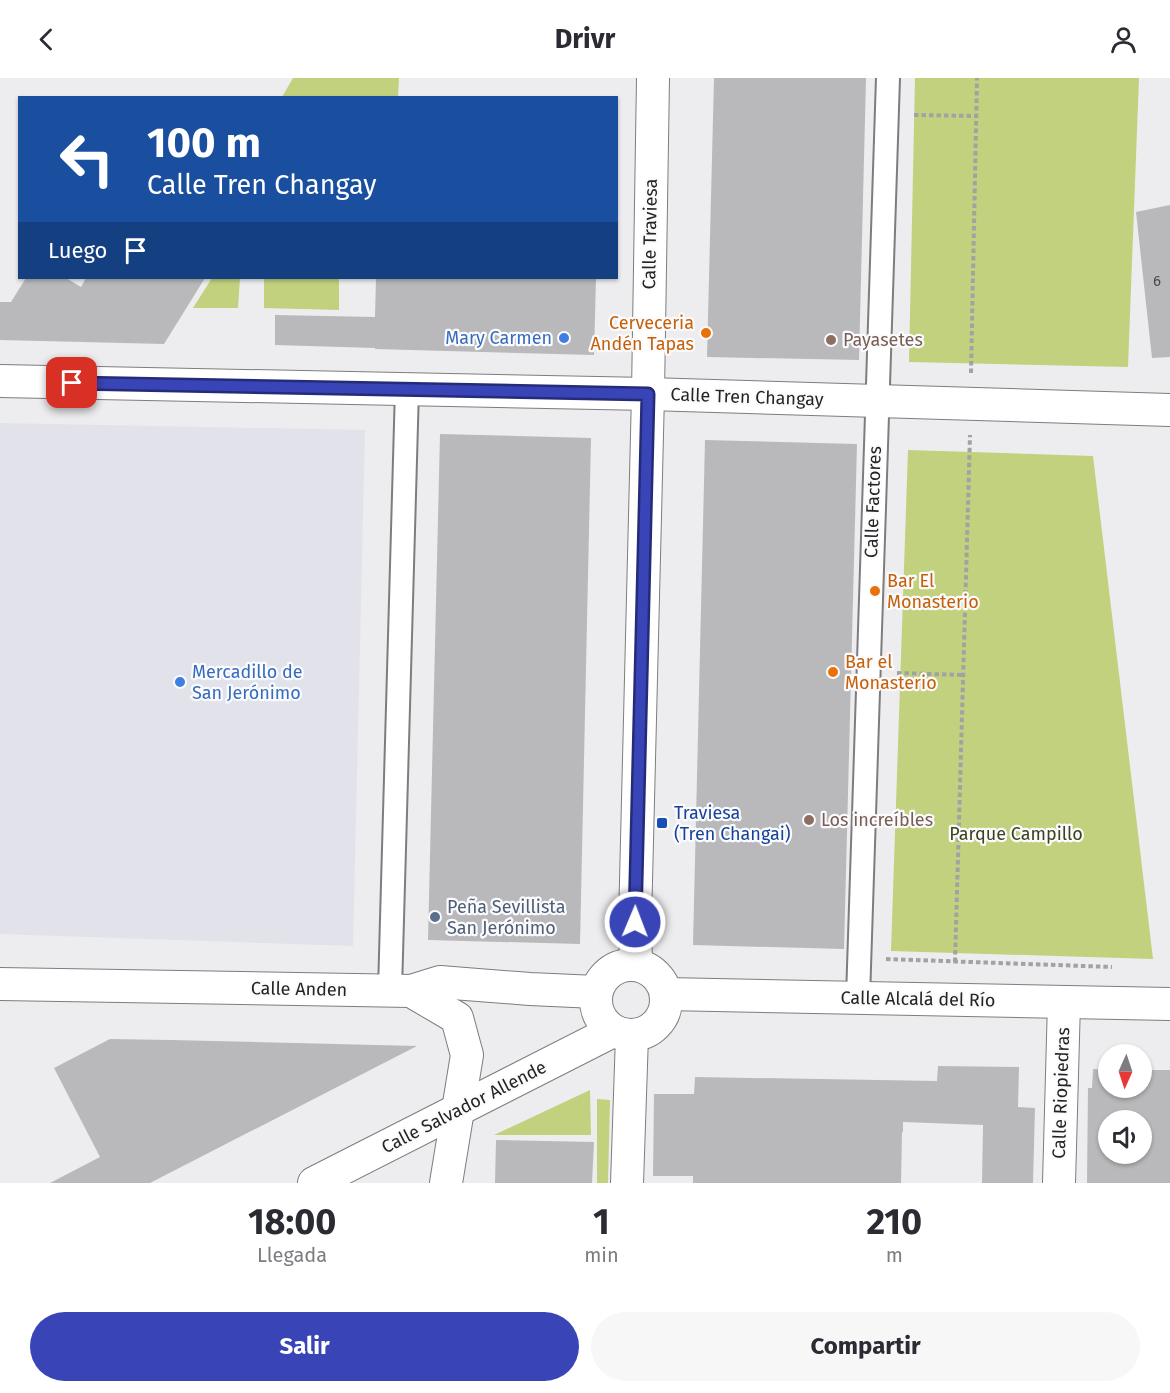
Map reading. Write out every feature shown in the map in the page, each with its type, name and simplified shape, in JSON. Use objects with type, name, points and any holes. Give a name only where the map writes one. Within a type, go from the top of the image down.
[{"type":"street","name":"Calle Traviesa","points":[[636,965],[635,911],[648,394],[653,78]]},
{"type":"street","name":"Calle Factores","points":[[858,998],[888,78]]},
{"type":"street","name":"Calle Tren Changay","points":[[0,381],[648,394],[1170,410]]},
{"type":"street","points":[[407,389],[401,991],[457,1017]]},
{"type":"street","points":[[636,965],[649,970],[660,980],[666,994],[666,1007],[662,1018],[644,1034],[622,1033],[602,1021],[596,1007],[596,992],[600,982],[607,974],[615,969],[636,965]]},
{"type":"street","name":"Calle Anden","points":[[0,984],[401,991],[441,982],[596,992]]},
{"type":"street","points":[[446,1183],[467,1055],[457,1017],[471,996],[487,986]]},
{"type":"street","name":"Calle Alcalá del Río","points":[[666,994],[1170,1004]]},
{"type":"street","name":"Calle Riopiedras","points":[[1059,1183],[1064,1002]]},
{"type":"street","points":[[622,1033],[627,1183]]},
{"type":"street","name":"Calle Salvador Allende","points":[[314,1183],[457,1111],[622,1033]]},
{"type":"path","points":[[955,962],[971,403],[976,78]]},
{"type":"path","points":[[887,114],[976,117]]},
{"type":"path","points":[[868,673],[963,675]]},
{"type":"path","points":[[859,958],[1113,967]]},
{"type":"shaded area","name":"Mercadillo de San Jerónimo","points":[[0,423],[365,430],[353,946],[0,934]]},
{"type":"green space","points":[[293,78],[399,78],[398,96],[283,96]]},
{"type":"green space","points":[[915,78],[1139,78],[1128,367],[909,362]]},
{"type":"green space","points":[[211,279],[240,279],[238,308],[193,308]]},
{"type":"green space","points":[[264,279],[339,279],[339,310],[264,308]]},
{"type":"green space","name":"Parque Campillo","points":[[908,450],[1093,456],[1153,959],[891,951]]},
{"type":"green space","points":[[590,1090],[591,1135],[494,1135]]},
{"type":"green space","points":[[597,1099],[610,1100],[608,1183],[597,1183]]},
{"type":"building","points":[[714,78],[866,78],[859,360],[707,357]]},
{"type":"building","points":[[1170,205],[1170,357],[1152,358],[1136,212]]},
{"type":"building","points":[[25,279],[68,279],[81,287],[85,279],[204,279],[164,344],[0,340],[0,302],[11,302]]},
{"type":"building","points":[[376,279],[596,279],[594,355],[275,345],[275,315],[375,317]]},
{"type":"building","points":[[440,434],[591,438],[580,944],[428,940]]},
{"type":"building","points":[[705,440],[857,444],[844,949],[693,945]]},
{"type":"building","points":[[110,1039],[417,1046],[150,1183],[50,1183],[100,1157],[54,1068]]},
{"type":"building","points":[[938,1066],[1019,1067],[1018,1107],[1035,1108],[1033,1183],[982,1183],[983,1125],[903,1122],[901,1183],[693,1183],[693,1176],[653,1176],[654,1094],[694,1094],[695,1077],[937,1081]]},
{"type":"building","points":[[1093,1069],[1098,1069],[1098,1098],[1152,1098],[1152,1070],[1170,1070],[1170,1183],[1087,1183],[1088,1088],[1092,1088]]},
{"type":"building","points":[[496,1140],[594,1142],[592,1183],[495,1183]]},
{"type":"place","name":"Cerveceria Andén Tapas","points":[[706,333]]},
{"type":"place","name":"Mary Carmen","points":[[564,338]]},
{"type":"place","name":"Payasetes","points":[[831,340]]},
{"type":"place","name":"Bar El Monasterio","points":[[875,591]]},
{"type":"place","name":"Bar el Monasterio","points":[[833,672]]},
{"type":"place","name":"Mercadillo de San Jerónimo","points":[[180,682]]},
{"type":"place","name":"Los increíbles","points":[[809,820]]},
{"type":"place","name":"Traviesa (Tren Changai)","points":[[662,823]]},
{"type":"place","name":"Peña Sevillista San Jerónimo","points":[[435,917]]},
{"type":"route","points":[[72,383],[648,394],[635,922]]}]
